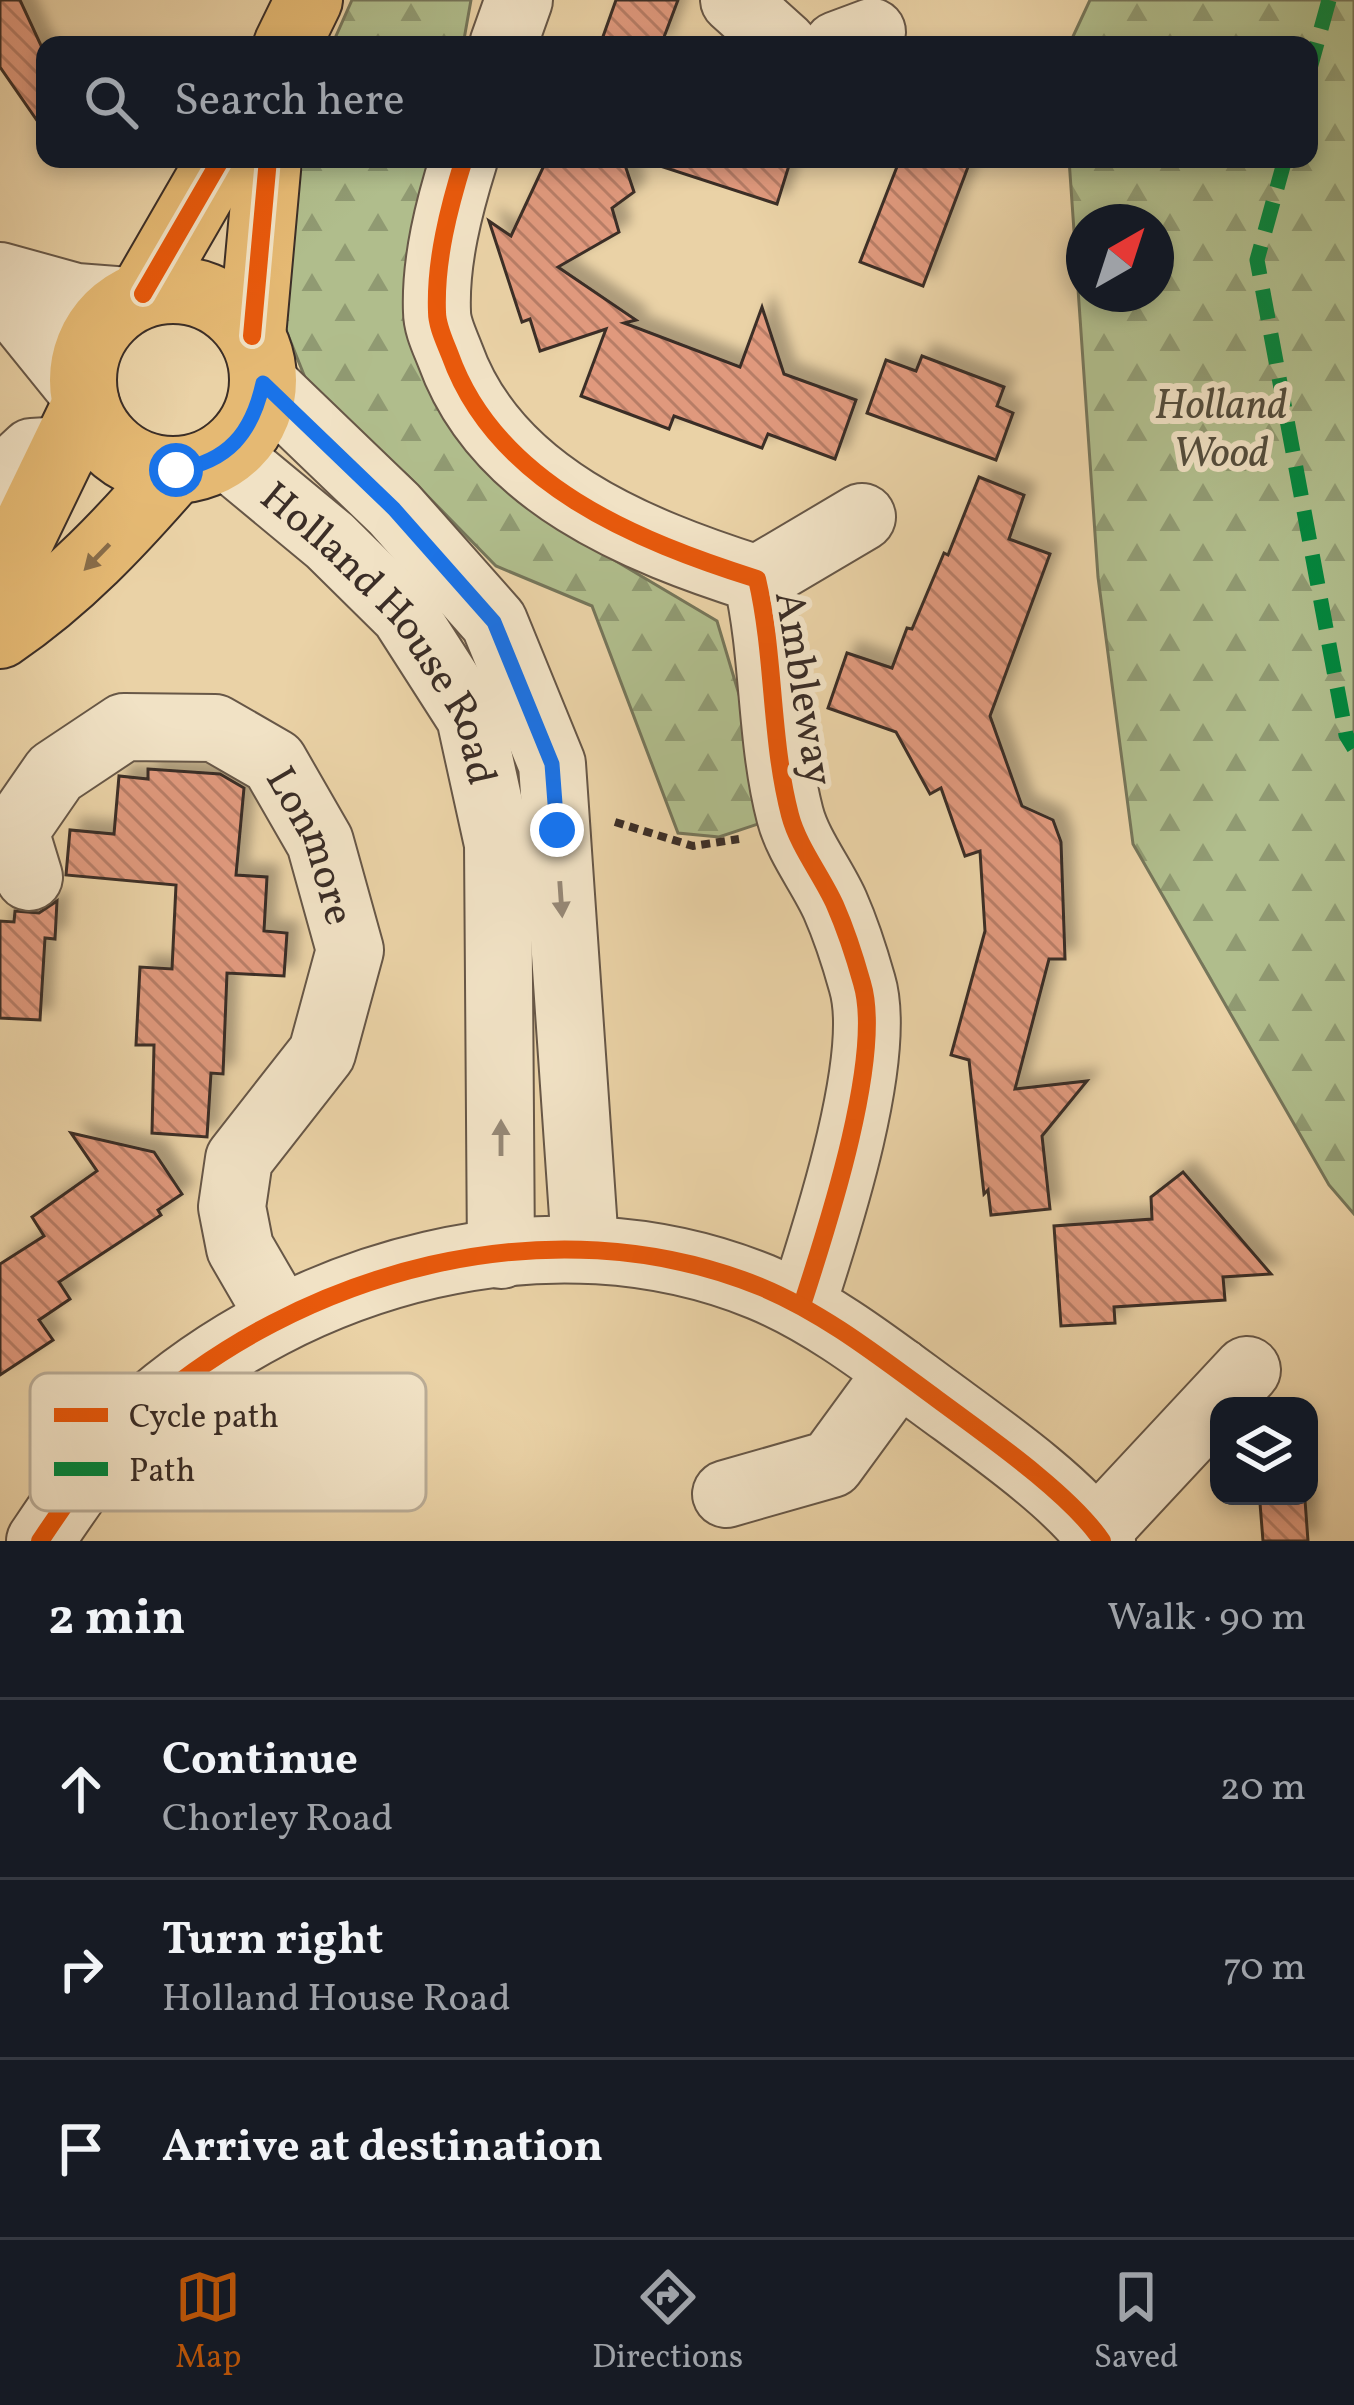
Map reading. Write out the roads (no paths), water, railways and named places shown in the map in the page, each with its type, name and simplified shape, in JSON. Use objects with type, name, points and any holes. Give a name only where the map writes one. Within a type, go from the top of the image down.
[{"type":"main road","points":[[292,36],[310,0]]},
{"type":"main road","points":[[0,582],[77,414],[88,347],[104,320],[136,297],[215,168]]},
{"type":"main road","points":[[0,635],[55,597],[256,414],[268,168]]},
{"type":"main road","points":[[136,297],[174,289],[219,302],[258,359]]},
{"type":"main road","points":[[77,414],[120,452],[145,465],[200,462]]},
{"type":"street","points":[[505,36],[519,0]]},
{"type":"street","points":[[734,0],[774,36]]},
{"type":"street","name":"Ambleway","points":[[462,168],[440,262],[436,317],[461,386],[520,462],[610,523],[757,579]]},
{"type":"street","points":[[0,276],[76,297],[136,297]]},
{"type":"street","points":[[0,290],[77,414],[0,482]]},
{"type":"street","name":"Holland House Road","points":[[258,359],[494,622],[552,764],[585,1245]]},
{"type":"street","name":"Holland House Road","points":[[200,462],[330,541],[404,614],[470,717],[498,844],[501,1255]]},
{"type":"street","name":"Ambleway","points":[[757,579],[862,517]]},
{"type":"street","name":"Ambleway","points":[[757,579],[772,645],[779,761],[791,821],[837,908],[865,990],[863,1074],[836,1200],[802,1305]]},
{"type":"street","name":"Lonmore","points":[[28,877],[14,831],[55,773],[124,727],[215,728],[274,762],[320,842],[350,950],[322,1053],[239,1159],[232,1207],[240,1248],[280,1317]]},
{"type":"street","points":[[196,1373],[280,1317],[392,1273],[585,1245],[688,1263],[802,1305],[974,1426],[1099,1536],[1247,1370]]},
{"type":"street","points":[[726,1495],[831,1464],[898,1371]]},
{"type":"street","points":[[40,1541],[63,1511]]},
{"type":"park label","name":"Holland Wood","points":[[1221,427]]}]
